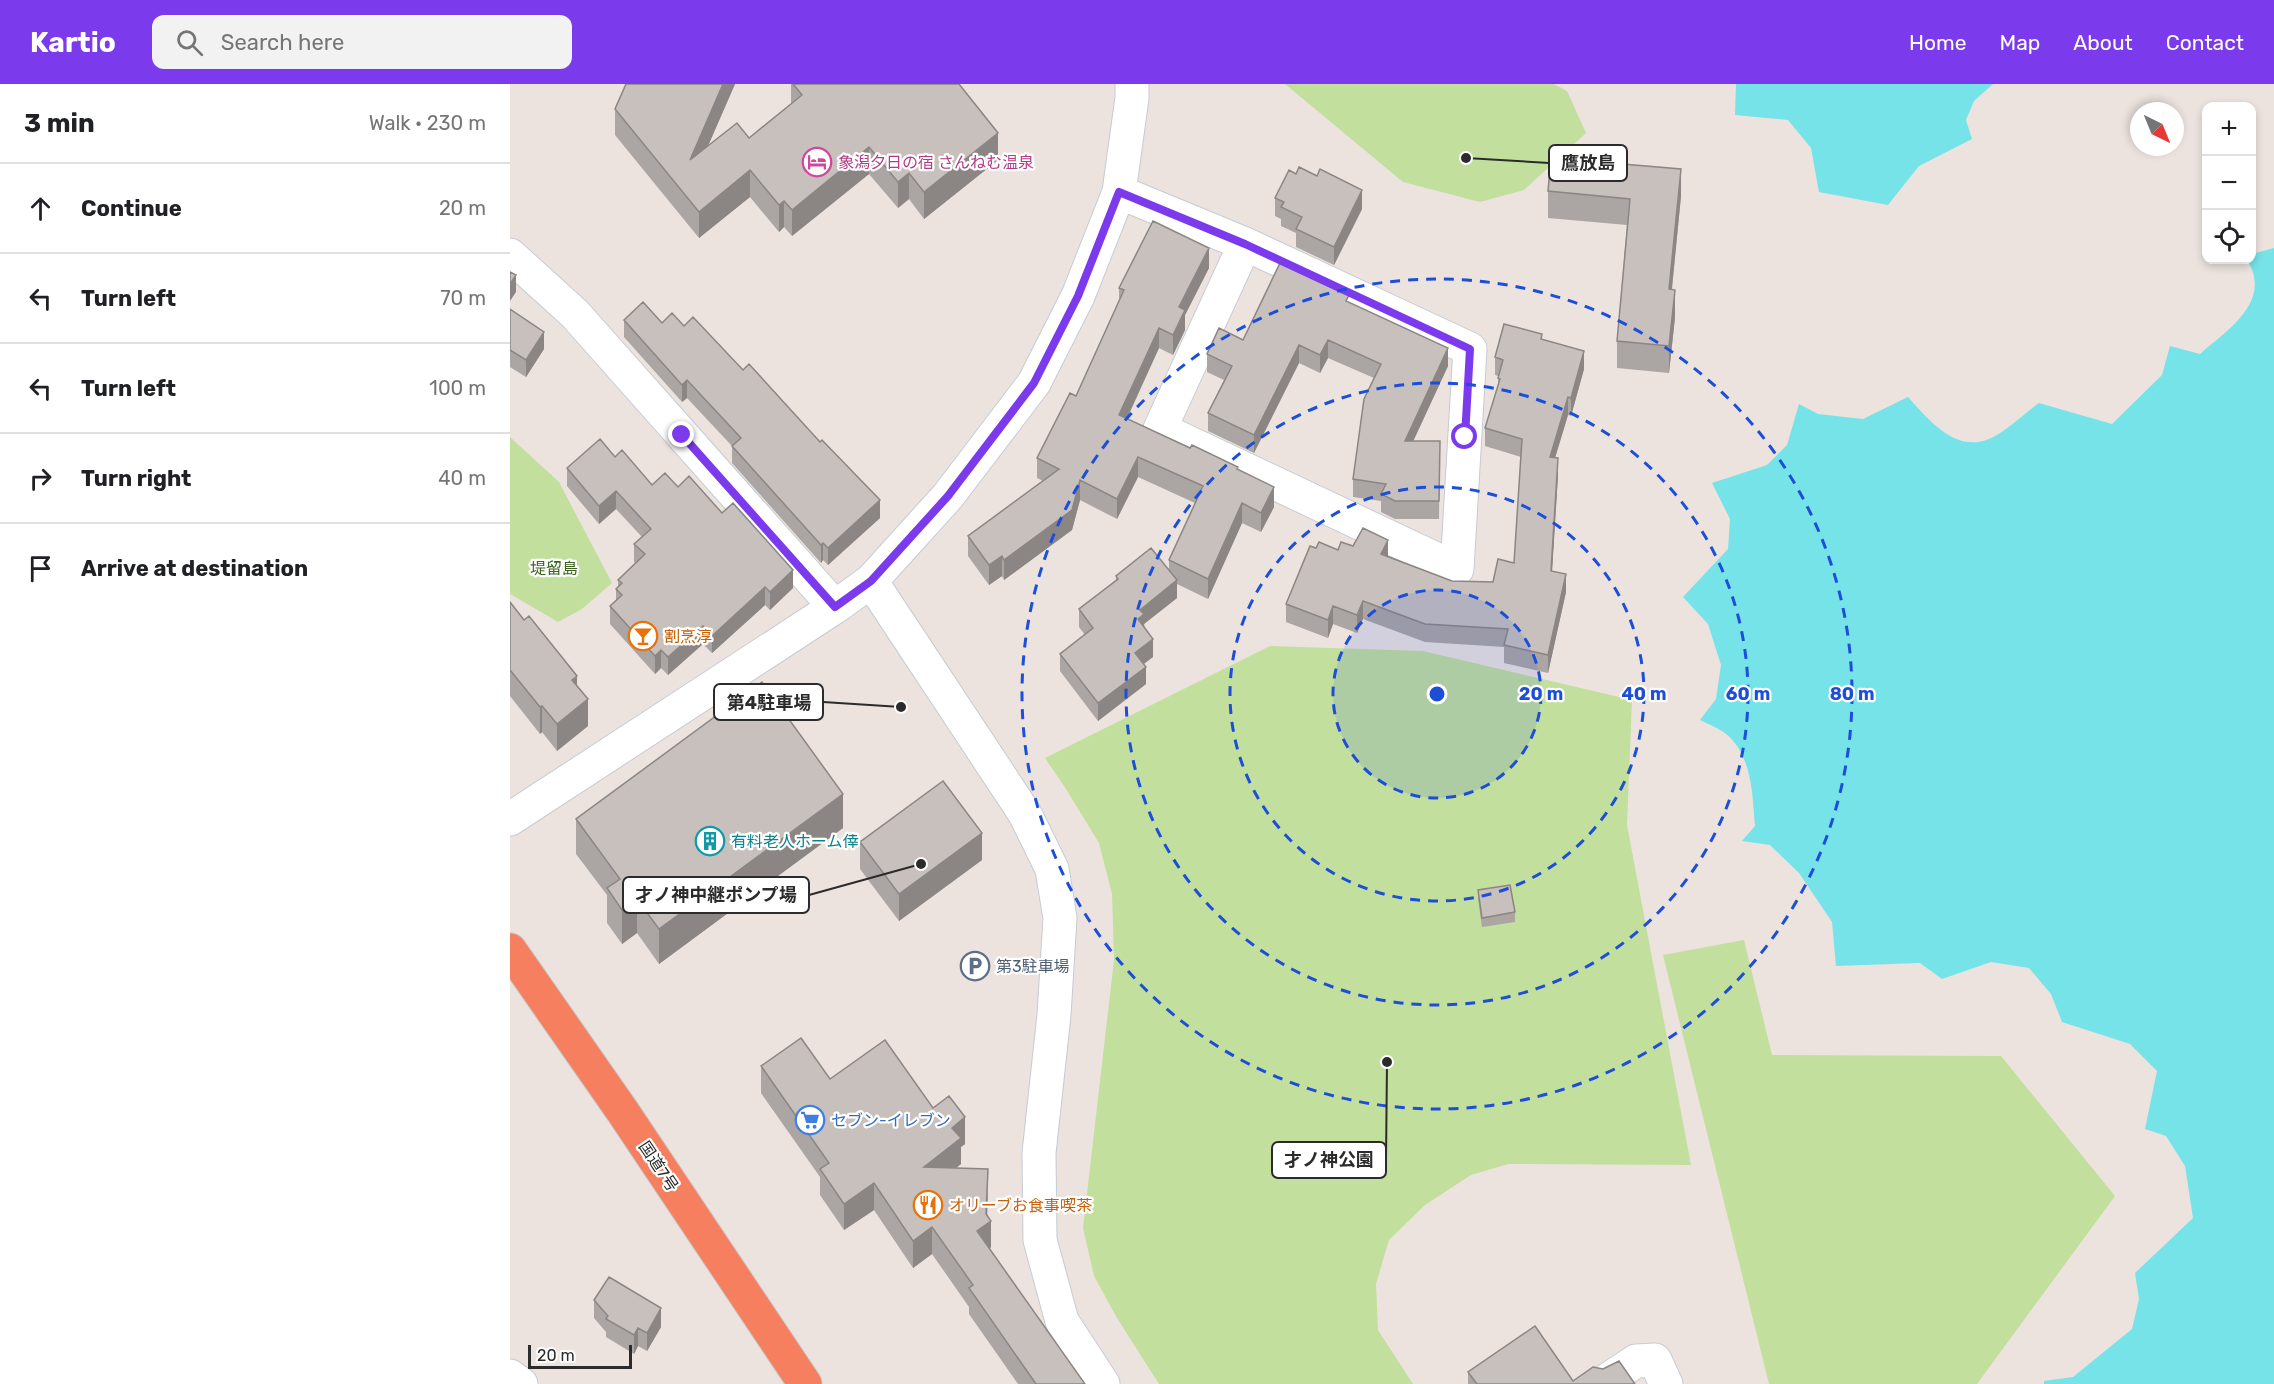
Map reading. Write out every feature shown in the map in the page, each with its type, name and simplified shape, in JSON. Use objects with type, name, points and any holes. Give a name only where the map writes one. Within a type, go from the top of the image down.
[{"type":"highway","name":"国道7号","points":[[510,950],[623,1112],[805,1384]]},
{"type":"street","points":[[510,819],[835,607],[871,581],[948,496],[1034,383],[1078,296],[1119,192],[1132,84]]},
{"type":"street","points":[[1119,192],[1245,244],[1470,349],[1457,569],[1160,429],[1245,244]]},
{"type":"street","points":[[510,255],[575,314],[835,607]]},
{"type":"street","points":[[871,581],[1025,814],[1052,869],[1060,918],[1054,1015],[1039,1154],[1040,1240],[1062,1321],[1103,1384]]},
{"type":"street","points":[[1601,1384],[1636,1361],[1655,1360],[1666,1384]]},
{"type":"street","points":[[510,1376],[521,1384]]},
{"type":"green space","points":[[1285,84],[1554,84],[1567,91],[1586,133],[1524,190],[1480,202],[1403,182]]},
{"type":"green space","name":"堤留島","points":[[510,437],[559,482],[612,583],[582,609],[558,622],[510,594]]},
{"type":"green space","points":[[1270,646],[1423,651],[1632,700],[1627,825],[1691,1165],[1508,1164],[1471,1175],[1425,1205],[1389,1240],[1376,1284],[1378,1330],[1413,1384],[1159,1384],[1117,1318],[1094,1276],[1083,1228],[1114,960],[1112,894],[1099,843],[1045,758]]},
{"type":"green space","points":[[1744,940],[1772,1055],[2001,1056],[2115,1196],[1977,1384],[1769,1384],[1663,955]]},
{"type":"water","points":[[1736,84],[1993,84],[1974,101],[1966,120],[1972,139],[1919,166],[1888,205],[1819,192],[1811,148],[1788,120],[1735,115]]},
{"type":"water","points":[[2274,248],[2274,1384],[2044,1384],[2044,1381],[2073,1377],[2132,1329],[2139,1299],[2135,1273],[2193,1218],[2185,1166],[2166,1136],[2145,1129],[2157,1071],[2130,1044],[2062,1022],[2051,994],[2029,968],[1991,962],[1942,979],[1920,963],[1836,966],[1832,922],[1799,873],[1770,845],[1742,841],[1755,826],[1749,776],[1746,764],[1734,742],[1722,731],[1700,720],[1716,699],[1721,665],[1708,624],[1683,597],[1728,549],[1730,519],[1712,483],[1767,465],[1787,445],[1799,404],[1818,414],[1863,419],[1908,397],[1944,432],[1965,442],[1977,442],[1995,436],[2039,403],[2112,424],[2162,375],[2170,346],[2200,354],[2234,325],[2251,301],[2255,289],[2254,275],[2249,264],[2256,264],[2256,253]]},
{"type":"building","name":"象潟夕日の宿 さんねむ温泉","points":[[626,84],[723,84],[690,160],[737,123],[749,138],[802,95],[793,84],[959,84],[998,133],[924,192],[909,173],[898,182],[869,147],[792,210],[784,201],[779,205],[750,170],[699,212],[615,109]]},
{"type":"building","points":[[1551,158],[1681,169],[1669,289],[1675,290],[1669,346],[1617,341],[1630,199],[1548,191]]},
{"type":"building","points":[[1299,167],[1317,176],[1320,169],[1362,190],[1334,247],[1296,229],[1302,217],[1281,207],[1284,202],[1275,198],[1289,170],[1296,174]]},
{"type":"building","points":[[1153,221],[1209,248],[1179,307],[1185,310],[1173,335],[1159,328],[1119,415],[1190,448],[1192,445],[1274,487],[1261,513],[1242,503],[1208,579],[1169,560],[1203,486],[1138,457],[1117,499],[1080,480],[1072,510],[1004,560],[1002,556],[989,565],[968,536],[1059,469],[1037,458],[1070,393],[1076,396],[1124,290],[1119,288]]},
{"type":"building","points":[[1280,263],[1349,295],[1346,301],[1448,348],[1405,441],[1440,441],[1439,501],[1395,501],[1381,494],[1386,484],[1353,479],[1364,399],[1381,364],[1328,340],[1320,355],[1299,345],[1254,435],[1208,413],[1232,366],[1207,354],[1219,328],[1243,340]]},
{"type":"building","points":[[510,272],[516,275],[510,284]]},
{"type":"building","points":[[643,302],[662,323],[672,313],[684,326],[693,317],[743,370],[749,364],[820,442],[822,440],[880,500],[828,548],[823,543],[821,545],[732,446],[741,438],[687,380],[682,385],[624,320]]},
{"type":"building","points":[[510,309],[544,332],[526,360],[510,350]]},
{"type":"building","points":[[1504,324],[1542,334],[1541,339],[1584,351],[1571,398],[1568,397],[1550,457],[1558,458],[1551,571],[1566,574],[1548,655],[1504,645],[1508,629],[1425,624],[1363,601],[1357,615],[1333,606],[1328,620],[1286,604],[1310,546],[1316,548],[1319,542],[1338,550],[1341,542],[1353,546],[1363,528],[1388,540],[1381,554],[1452,581],[1493,582],[1498,559],[1514,563],[1522,439],[1485,428],[1500,379],[1498,378],[1503,360],[1495,357]]},
{"type":"building","points":[[600,439],[615,457],[622,450],[652,485],[665,473],[678,487],[689,476],[722,513],[733,503],[793,570],[770,592],[765,587],[712,636],[703,626],[668,657],[661,650],[655,656],[610,606],[622,595],[616,589],[622,583],[618,580],[645,554],[634,544],[651,529],[616,491],[599,506],[567,468]]},
{"type":"building","points":[[1151,548],[1177,580],[1140,610],[1144,614],[1138,619],[1153,639],[1135,653],[1146,667],[1098,703],[1060,654],[1093,628],[1079,609],[1118,579],[1116,576]]},
{"type":"building","points":[[510,602],[524,620],[529,616],[577,676],[572,680],[588,699],[557,724],[510,670]]},
{"type":"building","name":"有料老人ホーム倖","points":[[762,682],[843,794],[659,929],[637,899],[622,910],[607,888],[620,879],[576,819]]},
{"type":"building","points":[[943,781],[982,833],[899,894],[860,842]]},
{"type":"building","points":[[1510,885],[1515,912],[1482,918],[1478,890]]},
{"type":"building","points":[[801,1038],[830,1079],[885,1040],[933,1108],[949,1096],[965,1117],[952,1128],[961,1138],[924,1167],[988,1169],[986,1214],[991,1221],[977,1231],[1085,1384],[1036,1384],[969,1288],[973,1285],[932,1227],[913,1241],[874,1183],[844,1204],[820,1169],[829,1163],[761,1066]]},
{"type":"building","points":[[609,1277],[661,1308],[647,1333],[638,1328],[634,1335],[606,1319],[608,1316],[594,1300]]},
{"type":"building","points":[[1535,1326],[1573,1381],[1593,1367],[1603,1369],[1619,1361],[1635,1384],[1477,1384],[1468,1372]]},
{"type":"place","name":"鷹放島","points":[[1466,158]]},
{"type":"place","name":"象潟夕日の宿 さんねむ温泉","points":[[817,162]]},
{"type":"place","name":"割烹淳","points":[[643,636]]},
{"type":"place","name":"第4駐車場","points":[[901,707]]},
{"type":"place","name":"有料老人ホーム倖","points":[[710,841]]},
{"type":"place","name":"才ノ神中継ポンプ場","points":[[921,864]]},
{"type":"place","name":"第3駐車場","points":[[975,966]]},
{"type":"place","name":"才ノ神公園","points":[[1387,1062]]},
{"type":"place","name":"セブン-イレブン","points":[[810,1120]]},
{"type":"place","name":"オリーブお食事喫茶","points":[[928,1205]]},
{"type":"route","points":[[682,435],[835,607],[871,581],[948,496],[1034,383],[1078,296],[1119,192],[1245,244],[1470,349],[1465,437]]}]
